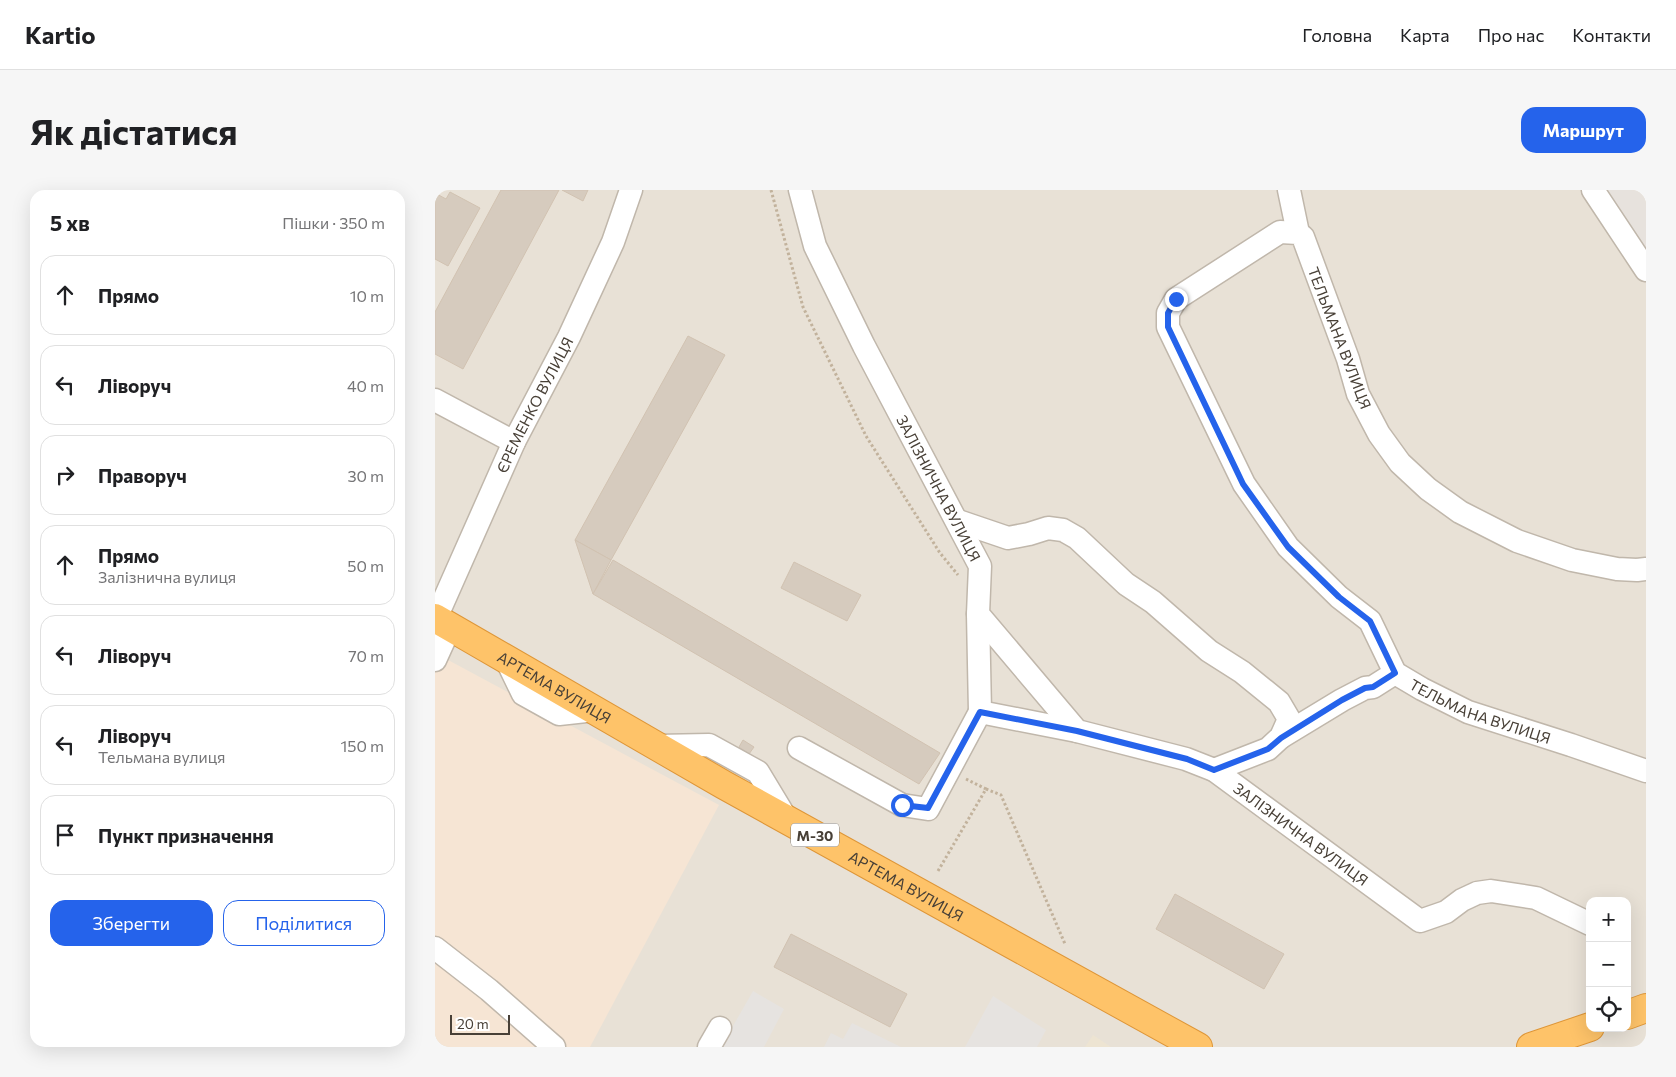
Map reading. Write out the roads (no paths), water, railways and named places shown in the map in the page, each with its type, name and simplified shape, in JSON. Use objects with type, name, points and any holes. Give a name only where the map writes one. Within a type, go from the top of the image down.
[{"type":"highway","name":"АРТЕМА ВУЛИЦЯ","points":[[440,621],[787,820],[1198,1047]]},
{"type":"highway","points":[[1631,1014],[1646,1008]]},
{"type":"highway","points":[[1531,1047],[1586,1028]]},
{"type":"street","name":"ЄРЕМЕНКО ВУЛИЦЯ","points":[[435,660],[440,621],[514,442],[569,337],[613,242],[631,190]]},
{"type":"street","name":"ЗАЛІЗНИЧНА ВУЛИЦЯ","points":[[800,190],[815,246],[864,346],[958,521],[980,566],[978,608],[980,712],[1077,731],[1187,759],[1214,770],[1420,921],[1446,912],[1462,900],[1477,893],[1491,891],[1536,898],[1586,922]]},
{"type":"street","name":"ТЕЛЬМАНА ВУЛИЦЯ","points":[[1289,190],[1298,233]]},
{"type":"street","points":[[1593,190],[1646,270]]},
{"type":"street","name":"ТЕЛЬМАНА ВУЛИЦЯ","points":[[1646,568],[1637,570],[1617,569],[1572,560],[1517,540],[1460,512],[1428,489],[1400,464],[1379,434],[1358,394],[1349,359],[1303,237],[1298,233],[1280,232],[1176,299],[1168,313],[1168,327],[1243,484],[1288,547],[1339,597],[1370,621],[1395,673],[1467,712],[1571,744],[1646,771]]},
{"type":"street","points":[[435,400],[514,442]]},
{"type":"street","points":[[958,521],[1008,538],[1048,528],[1063,530],[1077,538],[1126,584],[1153,602],[1209,651],[1242,672],[1279,702],[1289,719],[1281,738]]},
{"type":"street","points":[[978,608],[1077,731]]},
{"type":"street","points":[[1214,770],[1268,749],[1281,738],[1342,700],[1365,688],[1373,687],[1395,673]]},
{"type":"street","points":[[799,748],[902,805],[928,808],[980,712]]},
{"type":"street","points":[[435,948],[489,990],[554,1047]]}]
